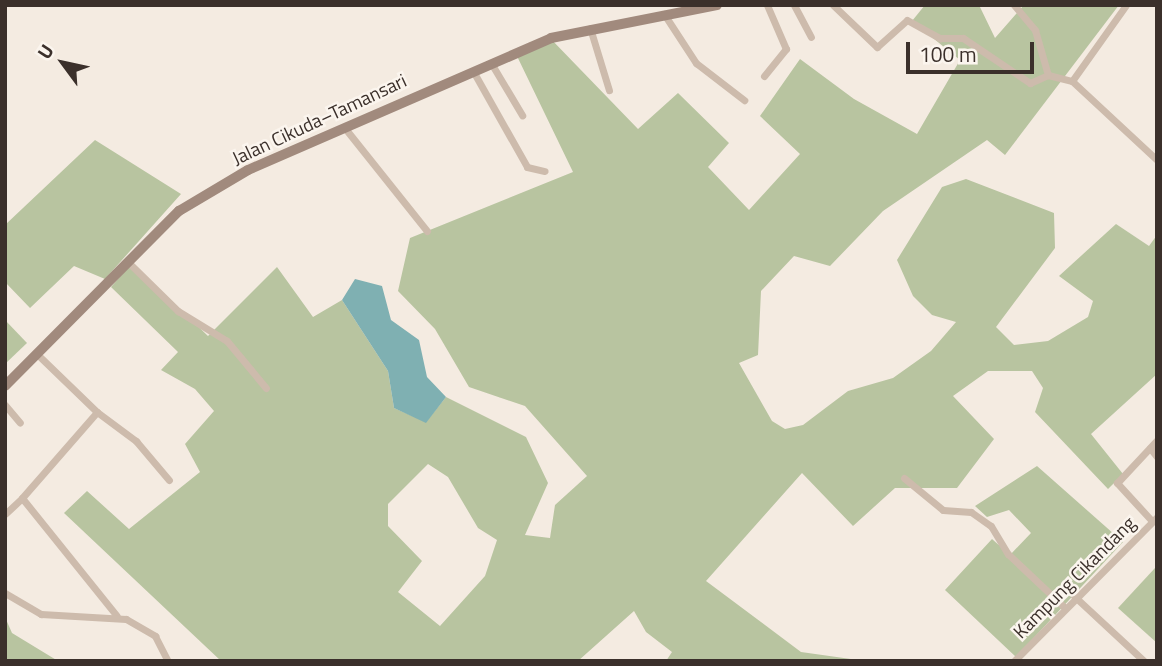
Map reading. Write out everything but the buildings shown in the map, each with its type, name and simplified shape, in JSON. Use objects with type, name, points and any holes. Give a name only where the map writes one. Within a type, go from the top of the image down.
[{"type":"street","name":"Jalan Cikuda–Tamansari","points":[[5,386],[131,265],[192,202],[344,126],[491,63],[590,27],[717,5]]},
{"type":"street","points":[[764,76],[786,49],[767,5]]},
{"type":"street","points":[[794,5],[811,37]]},
{"type":"street","points":[[833,5],[877,47],[907,20],[940,38],[963,37],[1030,83],[1048,75],[1072,81],[1157,160]]},
{"type":"street","points":[[1014,5],[1035,30],[1038,60],[1048,75]]},
{"type":"street","points":[[1072,81],[1126,5]]},
{"type":"street","points":[[664,14],[696,63],[744,100]]},
{"type":"street","points":[[590,27],[609,90]]},
{"type":"street","points":[[491,63],[522,115]]},
{"type":"street","points":[[473,71],[527,167],[545,172]]},
{"type":"street","points":[[344,126],[427,231]]},
{"type":"street","points":[[131,265],[178,311],[228,341],[266,388]]},
{"type":"street","points":[[38,355],[97,412],[136,441],[169,480]]},
{"type":"street","points":[[5,405],[20,423]]},
{"type":"street","points":[[5,514],[97,412]]},
{"type":"street","points":[[1154,519],[1117,483],[1157,440]]},
{"type":"street","points":[[1150,447],[1157,457]]},
{"type":"street","points":[[905,478],[943,510],[971,512],[990,526],[1008,554],[1064,607]]},
{"type":"street","points":[[22,498],[117,616],[155,636],[168,661]]},
{"type":"street","name":"Kampung Cikandang","points":[[1014,661],[1074,596],[1154,519]]},
{"type":"street","points":[[5,593],[51,616],[117,616]]},
{"type":"street","points":[[1074,596],[1144,661]]},
{"type":"green space","points":[[925,5],[979,5],[995,38],[1024,5],[1119,5],[1005,155],[987,140],[883,211],[830,266],[794,256],[761,291],[758,355],[739,363],[772,421],[785,429],[803,425],[848,391],[893,378],[931,351],[956,322],[932,315],[913,296],[897,260],[942,187],[966,179],[1054,213],[1055,248],[996,327],[1014,345],[1048,341],[1088,317],[1093,301],[1059,276],[1116,224],[1149,246],[1157,235],[1157,374],[1091,434],[1123,474],[1108,489],[1035,412],[1043,388],[1032,371],[988,371],[953,396],[994,439],[957,488],[895,488],[853,526],[802,473],[706,581],[801,652],[865,661],[666,661],[672,652],[646,632],[634,611],[578,661],[221,661],[64,513],[87,491],[129,529],[200,472],[185,444],[214,411],[195,389],[161,370],[178,352],[111,287],[132,263],[208,336],[277,267],[313,317],[342,300],[388,371],[394,408],[426,422],[446,397],[526,437],[548,483],[525,535],[550,538],[555,505],[587,476],[525,406],[469,387],[435,329],[398,291],[410,238],[573,172],[515,52],[549,37],[638,129],[678,93],[729,143],[708,167],[749,210],[800,154],[760,116],[800,59],[854,99],[917,134],[960,60],[912,21]],"holes":[[[428,464],[448,477],[478,528],[497,540],[485,576],[440,626],[398,592],[422,561],[388,526],[388,504]]]},
{"type":"green space","points":[[95,140],[181,194],[105,279],[74,266],[30,308],[5,282],[5,225]]},
{"type":"green space","points":[[5,320],[27,343],[5,364]]},
{"type":"green space","points":[[1037,466],[1123,542],[1016,657],[945,590],[992,539],[1010,555],[1031,533],[1009,510],[987,517],[975,506]]},
{"type":"green space","points":[[1157,568],[1157,643],[1118,608]]},
{"type":"green space","points":[[5,617],[12,633],[58,661],[5,661]]},
{"type":"water","points":[[355,279],[382,286],[391,320],[419,340],[427,377],[446,397],[426,423],[394,408],[388,371],[342,300]]}]
